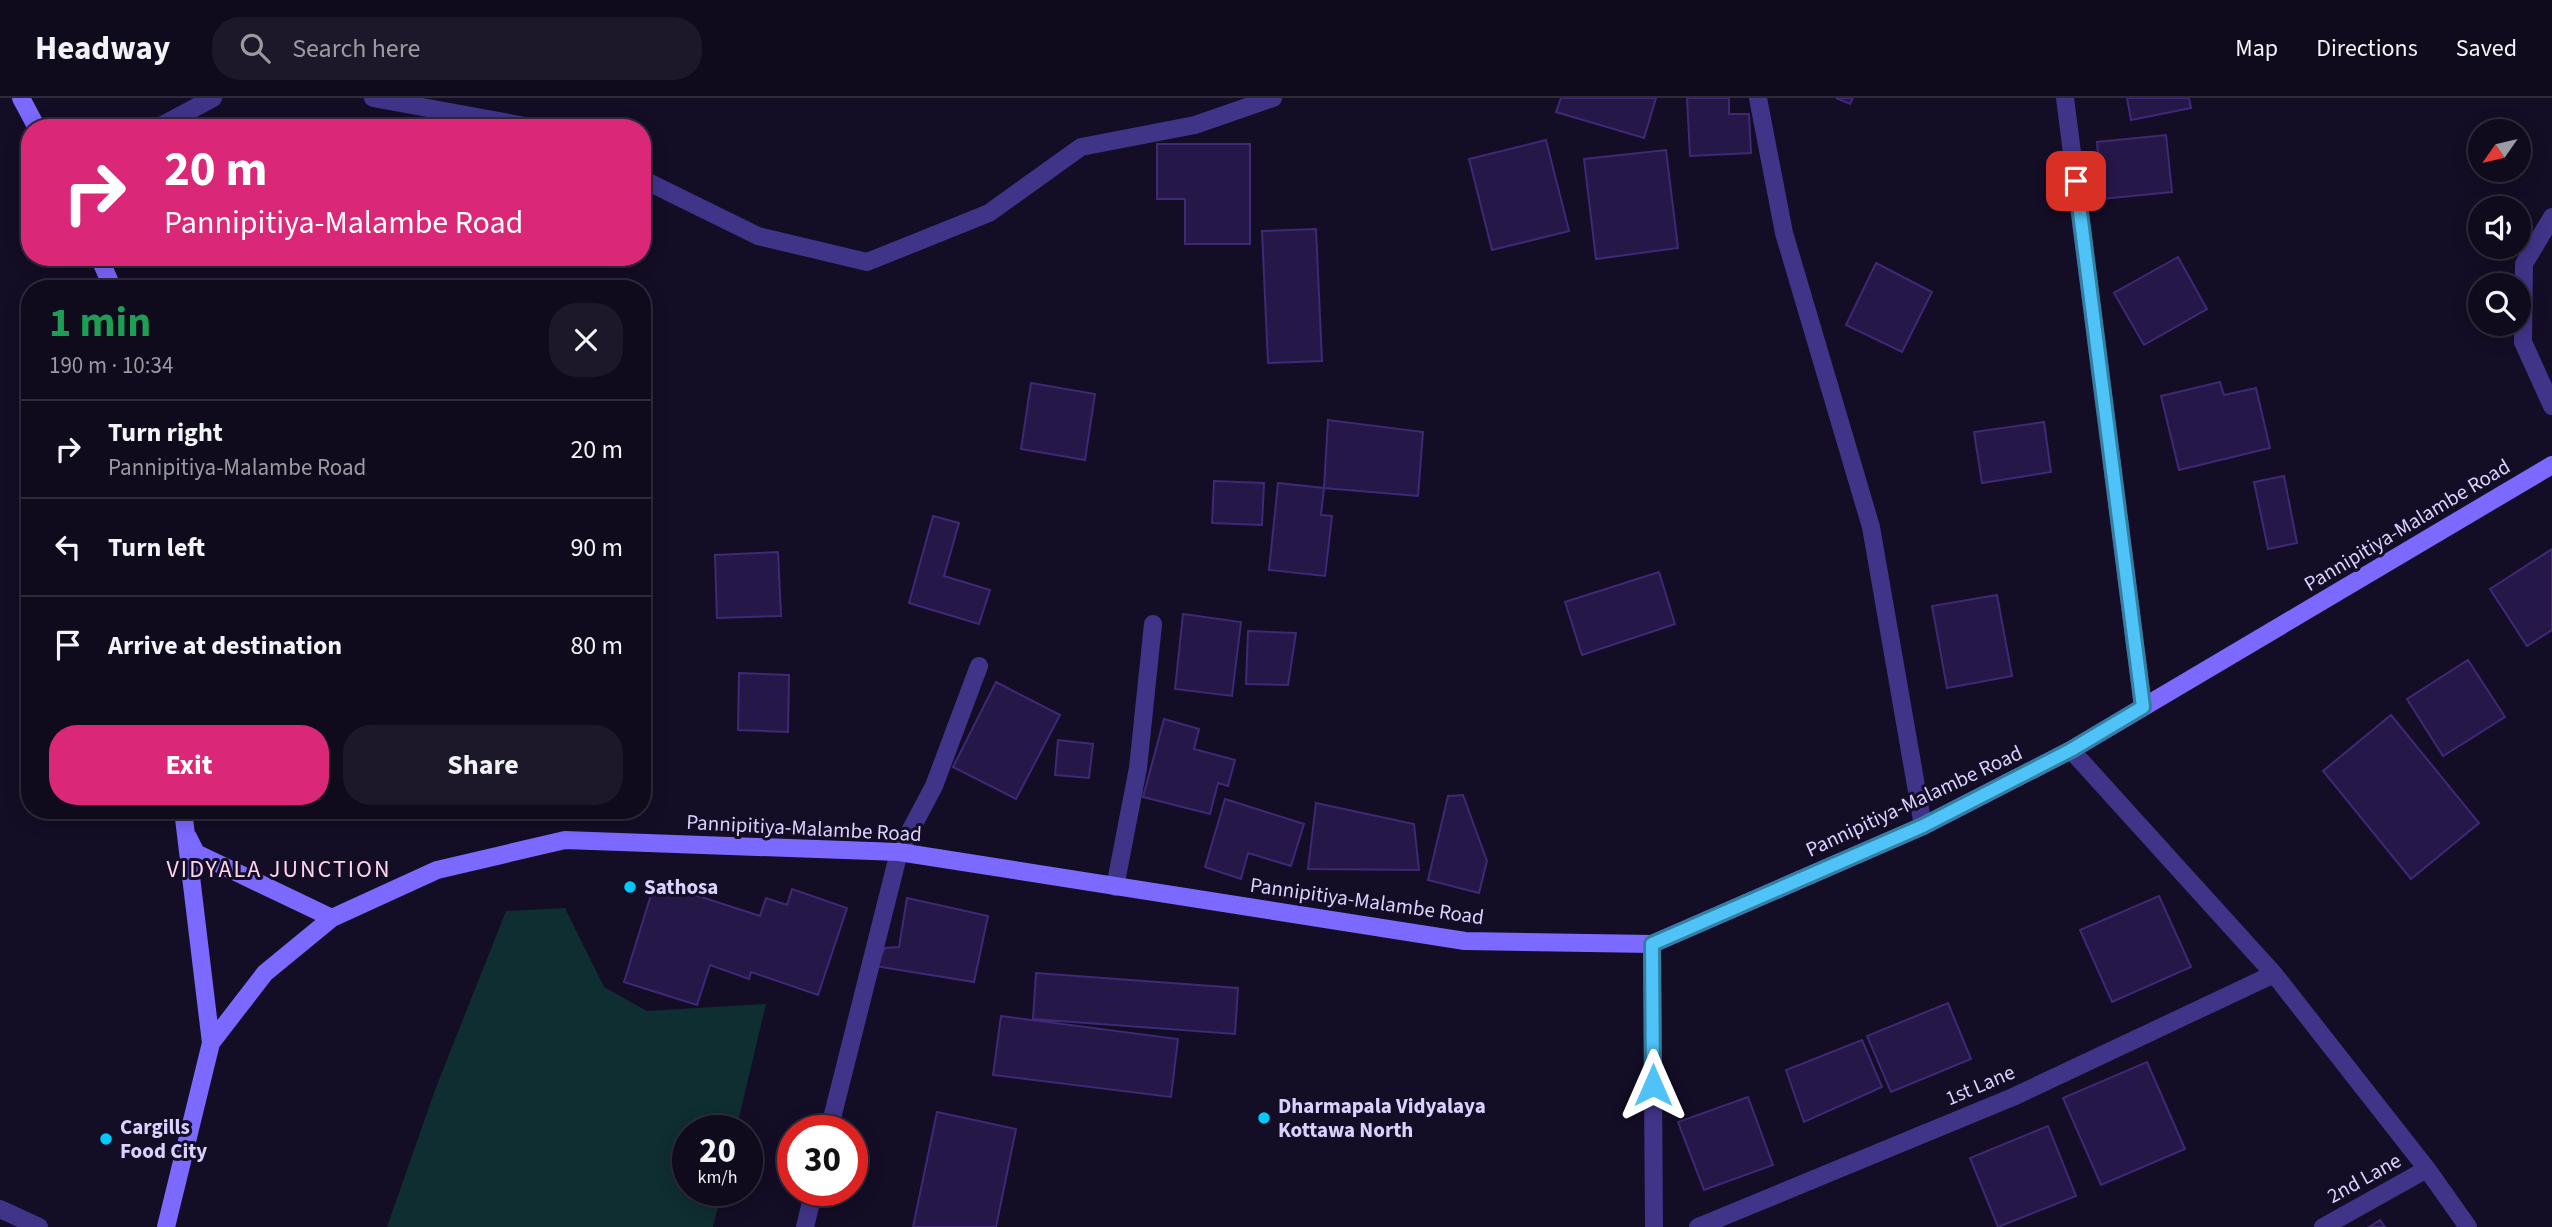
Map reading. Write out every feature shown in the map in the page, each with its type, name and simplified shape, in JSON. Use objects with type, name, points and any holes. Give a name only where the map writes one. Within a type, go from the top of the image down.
[{"type":"street","points":[[21,98],[32,119]]},
{"type":"street","points":[[174,119],[214,98]]},
{"type":"street","points":[[373,98],[488,119]]},
{"type":"street","points":[[651,183],[758,236],[867,261],[989,213],[1081,147],[1195,125],[1273,98]]},
{"type":"street","points":[[1758,98],[1784,233],[1871,527],[1923,826]]},
{"type":"street","points":[[2065,98],[2143,707]]},
{"type":"street","points":[[2552,217],[2524,264],[2523,342],[2552,406]]},
{"type":"street","name":"Pannipitiya-Malambe Road","points":[[211,1043],[265,973],[332,918],[437,870],[565,840],[899,852],[1465,941],[1652,944],[1923,826],[2071,750],[2552,465]]},
{"type":"street","points":[[1115,887],[1138,768],[1153,624]]},
{"type":"street","points":[[833,1115],[899,852],[934,786],[979,666]]},
{"type":"street","points":[[2071,750],[2274,974],[2427,1169],[2469,1227]]},
{"type":"street","points":[[166,1227],[211,1043],[184,819]]},
{"type":"street","points":[[185,831],[196,853],[332,918]]},
{"type":"street","points":[[1652,944],[1654,1227]]},
{"type":"street","name":"1st Lane","points":[[1698,1227],[2013,1097],[2274,974]]},
{"type":"street","name":"2nd Lane","points":[[2323,1227],[2427,1169]]},
{"type":"street","points":[[805,1227],[810,1206]]},
{"type":"street","points":[[0,1209],[39,1227]]},
{"type":"green space","points":[[565,908],[604,987],[647,1011],[766,1004],[740,1115],[672,1115],[672,1206],[718,1206],[713,1227],[387,1227],[435,1090],[506,911]]},
{"type":"building","points":[[1561,98],[1656,98],[1644,138],[1556,112]]},
{"type":"building","points":[[1687,98],[1729,98],[1729,114],[1749,114],[1751,153],[1690,156]]},
{"type":"building","points":[[1836,98],[1853,98],[1850,104]]},
{"type":"building","points":[[2127,98],[2189,98],[2191,108],[2131,120]]},
{"type":"building","points":[[2166,135],[2172,192],[2102,199],[2097,142]]},
{"type":"building","points":[[1546,140],[1569,231],[1492,250],[1469,159]]},
{"type":"building","points":[[1157,144],[1250,144],[1250,244],[1185,244],[1185,199],[1157,199]]},
{"type":"building","points":[[1666,150],[1678,248],[1596,259],[1584,159]]},
{"type":"building","points":[[1316,229],[1322,361],[1268,363],[1262,231]]},
{"type":"building","points":[[2178,257],[2207,309],[2144,345],[2114,293]]},
{"type":"building","points":[[1876,263],[1932,292],[1902,352],[1846,325]]},
{"type":"building","points":[[2220,382],[2224,395],[2256,388],[2270,448],[2179,470],[2161,396]]},
{"type":"building","points":[[1031,383],[1095,394],[1085,460],[1021,449]]},
{"type":"building","points":[[1328,420],[1423,432],[1418,496],[1324,488]]},
{"type":"building","points":[[2044,422],[2051,472],[1982,483],[1974,432]]},
{"type":"building","points":[[2284,476],[2297,543],[2268,549],[2254,482]]},
{"type":"building","points":[[1214,481],[1264,483],[1262,525],[1212,523]]},
{"type":"building","points":[[1278,483],[1324,488],[1321,515],[1332,516],[1325,576],[1269,570]]},
{"type":"building","points":[[933,516],[959,523],[944,576],[990,590],[979,624],[909,603]]},
{"type":"building","points":[[2552,549],[2552,630],[2527,646],[2490,589]]},
{"type":"building","points":[[778,552],[781,616],[717,618],[715,555]]},
{"type":"building","points":[[1659,572],[1675,624],[1582,655],[1565,602]]},
{"type":"building","points":[[1997,595],[2012,676],[1947,688],[1932,606]]},
{"type":"building","points":[[1183,614],[1241,622],[1232,696],[1175,689]]},
{"type":"building","points":[[1248,631],[1296,633],[1288,685],[1246,684]]},
{"type":"building","points":[[2468,660],[2505,717],[2443,756],[2407,699]]},
{"type":"building","points":[[739,673],[789,675],[788,732],[738,730]]},
{"type":"building","points":[[996,682],[1060,715],[1016,799],[953,767]]},
{"type":"building","points":[[2391,715],[2479,823],[2411,879],[2323,771]]},
{"type":"building","points":[[1164,719],[1199,729],[1194,749],[1235,760],[1228,786],[1218,783],[1210,814],[1143,797]]},
{"type":"building","points":[[1058,740],[1093,744],[1089,778],[1055,775]]},
{"type":"building","points":[[1463,795],[1487,861],[1479,893],[1428,880],[1448,796]]},
{"type":"building","points":[[1225,799],[1304,824],[1291,866],[1248,853],[1241,879],[1205,867]]},
{"type":"building","points":[[1316,803],[1414,824],[1419,870],[1308,869]]},
{"type":"building","points":[[655,882],[760,916],[766,898],[787,905],[792,889],[847,908],[818,995],[751,972],[749,979],[710,965],[697,1005],[624,982]]},
{"type":"building","points":[[2159,896],[2191,967],[2112,1002],[2080,930]]},
{"type":"building","points":[[907,898],[988,916],[974,982],[875,966],[885,948],[899,947]]},
{"type":"building","points":[[1036,973],[1238,988],[1235,1034],[1033,1019]]},
{"type":"building","points":[[1948,1003],[1971,1059],[1891,1092],[1867,1036]]},
{"type":"building","points":[[1001,1016],[1178,1039],[1171,1097],[993,1075]]},
{"type":"building","points":[[1862,1040],[1882,1087],[1804,1122],[1786,1070]]},
{"type":"building","points":[[2147,1062],[2185,1149],[2101,1185],[2063,1098]]},
{"type":"building","points":[[1748,1097],[1773,1165],[1704,1190],[1678,1122]]},
{"type":"building","points":[[937,1112],[1016,1129],[996,1227],[913,1227]]},
{"type":"building","points":[[2048,1126],[2076,1196],[1998,1227],[1970,1158]]},
{"type":"building","points":[[2380,1220],[2385,1227],[2369,1227]]},
{"type":"place","name":"Sathosa","points":[[630,887]]},
{"type":"place","name":"Dharmapala Vidyalaya Kottawa North","points":[[1264,1118]]},
{"type":"place","name":"Cargills Food City","points":[[106,1139]]},
{"type":"district","name":"VIDYALA JUNCTION","points":[[279,869]]},
{"type":"route","points":[[1653,1085],[1652,944],[1923,826],[2071,750],[2143,707],[2076,181]]}]
